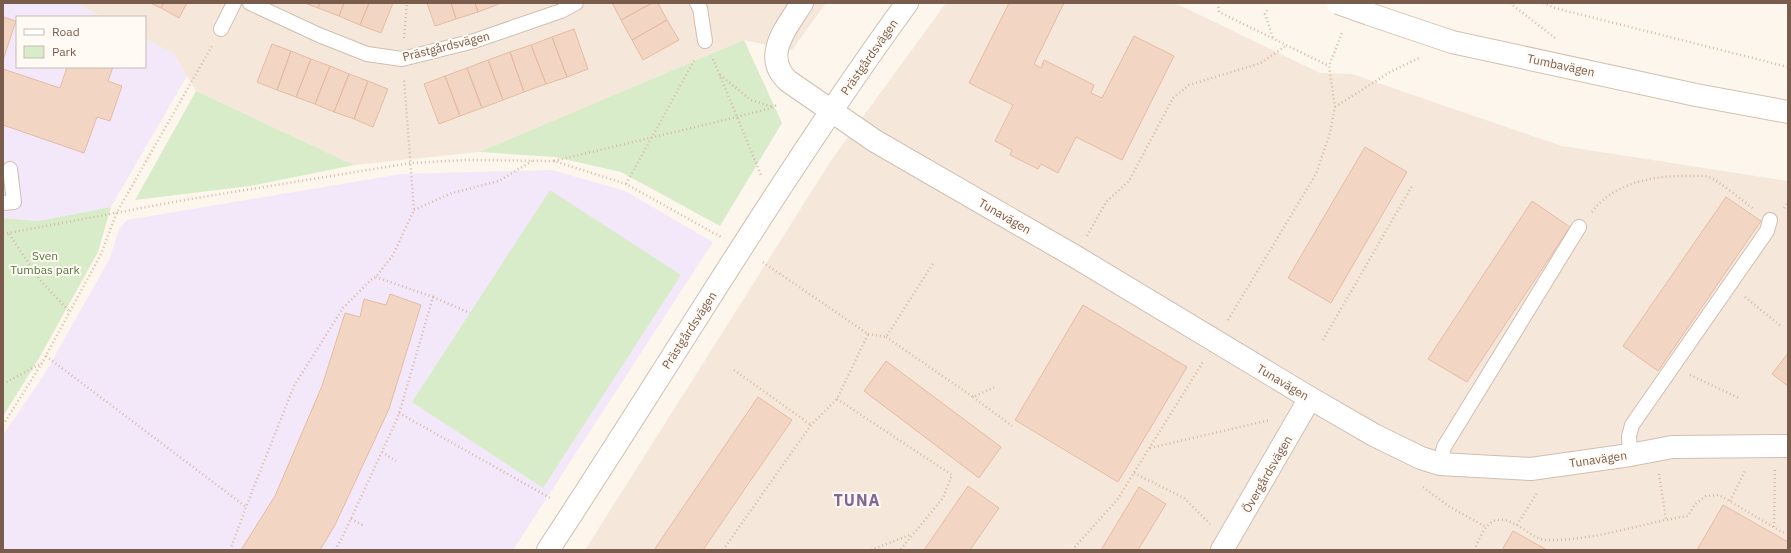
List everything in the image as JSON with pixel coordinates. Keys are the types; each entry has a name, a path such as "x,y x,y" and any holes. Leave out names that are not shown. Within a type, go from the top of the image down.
{"street":[{"path":"802,3 780,38 777,50 777,64 780,74 801,91 831,110"},
{"name":"Prästgårdsvägen","path":"548,550 785,178 907,3"},
{"name":"Tumbavägen","path":"1338,3 1452,42 1696,95 1788,112"},
{"name":"Tunavägen","path":"831,110 875,140 1076,257 1215,342 1306,405 1374,435 1421,458 1440,464 1531,469 1630,455 1672,447 1788,446"},
{"name":"Övergårdsvägen","path":"1225,546 1306,405"}],"lane":[{"path":"221,29 234,3"},
{"name":"Prästgårdsvägen","path":"250,3 319,35 367,54 402,59 474,41 561,11 576,3"},
{"path":"697,3 700,8 705,41"},
{"path":"3,203 14,202 10,169"},
{"path":"1630,455 1629,436 1632,425 1767,231 1770,220"},
{"path":"1440,464 1444,447 1579,227"}],"path":[{"path":"230,550 294,386 343,308 373,278 376,277 393,255 414,210 402,59 407,3"},
{"path":"1218,3 1219,12 1329,66"},
{"path":"1510,3 1555,38"},
{"path":"1543,3 1555,8 1788,67"},
{"path":"1267,10 1265,14 1273,39"},
{"path":"3,425 46,356 101,254 117,212 221,29"},
{"path":"1072,550 1117,500 1215,342 1316,174 1330,133 1335,107 1329,66 1342,33"},
{"path":"705,41 763,179"},
{"path":"626,184 705,41"},
{"path":"1335,107 1390,72 1452,42"},
{"path":"1076,257 1106,202 1129,181 1173,98 1189,85 1261,63 1287,45"},
{"path":"719,75 751,100 773,107"},
{"path":"3,234 117,212 411,163 465,160 554,161 773,107 801,91"},
{"path":"414,210 452,192 499,181 533,161"},
{"path":"554,161 626,184 741,248 868,334 886,337 974,397 1012,426"},
{"path":"1579,227 1600,200 1622,187 1673,175 1709,177 1770,220 1774,219 1788,204"},
{"path":"1323,340 1412,186"},
{"path":"9,234 40,280 70,311"},
{"path":"886,337 934,262"},
{"path":"376,277 433,297 470,313"},
{"path":"1730,284 1782,327"},
{"path":"335,550 399,413 433,297"},
{"path":"723,550 811,425 837,399 868,334"},
{"path":"46,356 246,507"},
{"path":"3,384 42,363"},
{"path":"1673,366 1739,398"},
{"path":"734,370 811,425"},
{"path":"974,397 997,386"},
{"path":"837,399 952,475 942,498 900,550"},
{"path":"1149,448 1306,405"},
{"path":"399,413 556,501"},
{"path":"1656,450 1666,519"},
{"path":"382,452 396,461"},
{"path":"1730,501 1748,466"},
{"path":"1774,528 1775,466"},
{"path":"1134,473 1184,498 1225,546"},
{"path":"1423,487 1450,507 1486,527"},
{"path":"1474,550 1486,527 1497,520 1509,521 1545,540 1574,540 1666,519 1688,516 1695,504 1706,496 1719,495 1774,528 1788,533"},
{"path":"351,518 364,526"},
{"path":"871,550 912,534"}],"shaded area":[{"path":"3,3 75,3 100,16 16,16 16,68 146,68 146,40 174,54 187,76 111,207 38,221 3,218"},
{"path":"75,3 826,3 792,50 744,40 479,152 354,165 196,91 174,54 146,40 146,16 100,16"},
{"path":"946,3 1175,3 1320,73 1352,74 1562,146 1788,181 1788,550 585,550 832,159"},
{"path":"552,170 625,191 713,242 513,550 3,550 3,435 44,375 110,258 119,229 127,220 401,174"}],"green space":[{"path":"744,40 782,123 720,226 621,172 555,157 479,152"},
{"path":"196,91 354,165 250,186 135,200"},
{"path":"550,190 681,275 543,488 412,402"},
{"name":"Sven Tumbas park","path":"111,207 98,252 38,360 3,416 3,218 38,221"}],"building":[{"path":"150,3 164,3 161,8"},
{"path":"164,3 187,3 179,18 161,8"},
{"path":"305,3 320,3 318,8"},
{"path":"320,3 344,3 339,16 318,8"},
{"path":"344,3 369,3 360,25 339,16"},
{"path":"369,3 393,3 381,33 360,25"},
{"path":"427,3 451,3 456,19 435,26"},
{"path":"451,3 475,3 478,12 456,19"},
{"path":"475,3 499,3 499,4 478,12"},
{"path":"612,3 652,3 621,20"},
{"path":"652,3 658,3 667,20 632,40 621,20"},
{"path":"1009,3 1064,3 1034,64 1041,68 1044,60 1094,85 1091,93 1102,98 1134,36 1174,56 1122,160 1076,137 1058,173 1041,164 1038,169 1010,155 1012,150 995,141 1013,105 969,83"},
{"path":"3,17 16,21 3,60"},
{"path":"667,20 679,40 643,60 632,40"},
{"path":"574,29 588,69 567,77 552,37"},
{"path":"552,37 567,77 546,84 531,45"},
{"path":"272,44 291,51 277,90 257,82"},
{"path":"531,45 546,84 524,92 510,52"},
{"path":"291,51 311,59 296,97 277,90"},
{"path":"510,52 524,92 503,100 488,60"},
{"path":"311,59 330,66 315,104 296,97"},
{"path":"488,60 503,100 482,108 467,68"},
{"path":"330,66 349,74 334,112 315,104"},
{"path":"67,68 113,68 108,81 122,86 110,121 97,117 84,153 3,125 3,69 60,88"},
{"path":"467,68 482,108 460,116 445,76"},
{"path":"349,74 368,81 354,119 334,112"},
{"path":"445,76 460,116 439,124 424,84"},
{"path":"368,81 388,89 373,127 354,119"},
{"path":"1365,147 1407,172 1331,303 1288,278"},
{"path":"1726,197 1761,221 1658,371 1623,346"},
{"path":"1532,201 1570,227 1467,382 1428,359"},
{"path":"390,294 421,305 389,409 335,525 320,550 241,550 275,496 322,386 345,313 360,317 364,299 386,305"},
{"path":"1083,305 1187,367 1118,482 1015,420"},
{"path":"1788,353 1788,386 1772,374"},
{"path":"886,361 1001,447 979,478 864,391"},
{"path":"758,397 792,420 703,550 654,550"},
{"path":"968,486 999,508 970,550 924,550"},
{"path":"1139,487 1166,504 1138,550 1101,550"},
{"path":"1723,505 1788,542 1788,550 1697,550"},
{"path":"1513,531 1547,550 1502,550"}],"district":[{"name":"TUNA","path":"857,500"}]}
